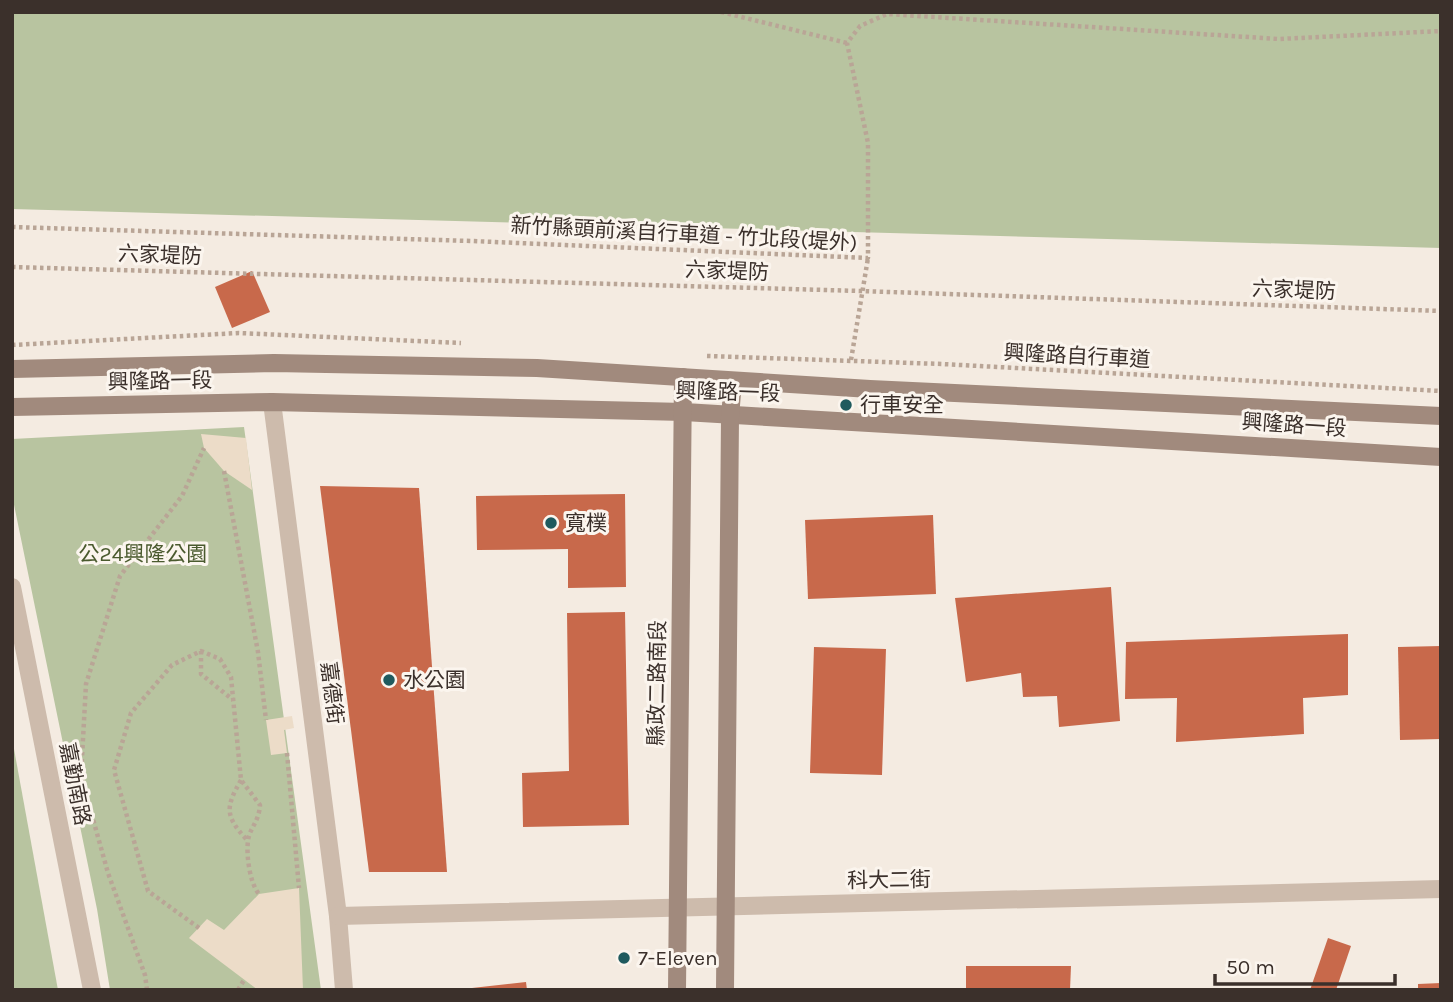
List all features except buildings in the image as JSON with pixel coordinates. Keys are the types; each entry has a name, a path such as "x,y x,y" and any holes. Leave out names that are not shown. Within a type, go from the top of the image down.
{"street":[{"name":"興隆路一段","path":"12,369 274,363 537,368 733,381 1441,415"},
{"name":"縣政二路南段","path":"677,990 683,377"},
{"path":"725,990 730,417 733,381"},
{"name":"興隆路一段","path":"12,407 272,402 684,412 730,417 776,416 1441,457"},
{"name":"嘉德街","path":"272,402 338,916 344,990"},
{"name":"嘉勤南路","path":"12,587 92,990"},
{"name":"科大二街","path":"338,916 1441,889"}],"path":[{"path":"721,12 848,43 860,26 887,14 1279,39 1441,31"},
{"name":"新竹縣頭前溪自行車道 - 竹北段(堤外)","path":"12,227 472,241 868,258 868,143 848,43"},
{"path":"851,360 868,258"},
{"name":"六家堤防","path":"12,267 861,291 1441,311"},
{"name":"興隆路自行車道","path":"711,356 851,360 1441,391"},
{"path":"147,990 145,975 108,873 82,776 86,684 120,576 182,496 204,448"},
{"path":"224,471 258,652 266,720"},
{"path":"201,651 201,674 233,700"},
{"path":"199,929 148,891 114,771 131,713 172,665 201,651 220,659 231,677 241,780 260,805 259,820 247,840"},
{"path":"287,753 299,888"},
{"path":"241,780 230,800 229,812 234,825 247,840 253,888 259,894"},
{"path":"238,990 244,980"}],"green space":[{"path":"12,12 1441,12 1441,248 12,209"},
{"name":"公24興隆公園","path":"244,427 321,990 110,990 97,909 12,495 12,439"},
{"path":"12,738 58,990 12,990"}],"shaded area":[{"path":"201,434 246,438 252,490 224,471 204,448"},
{"path":"292,716 294,728 284,730 287,753 271,755 266,720"},
{"path":"299,888 303,990 258,990 189,938 207,919 224,930 259,894"}],"place":[{"name":"行車安全","path":"846,405"},
{"name":"寬樸","path":"551,523"},
{"name":"水公園","path":"389,680"},
{"name":"7-Eleven","path":"624,958"}]}
